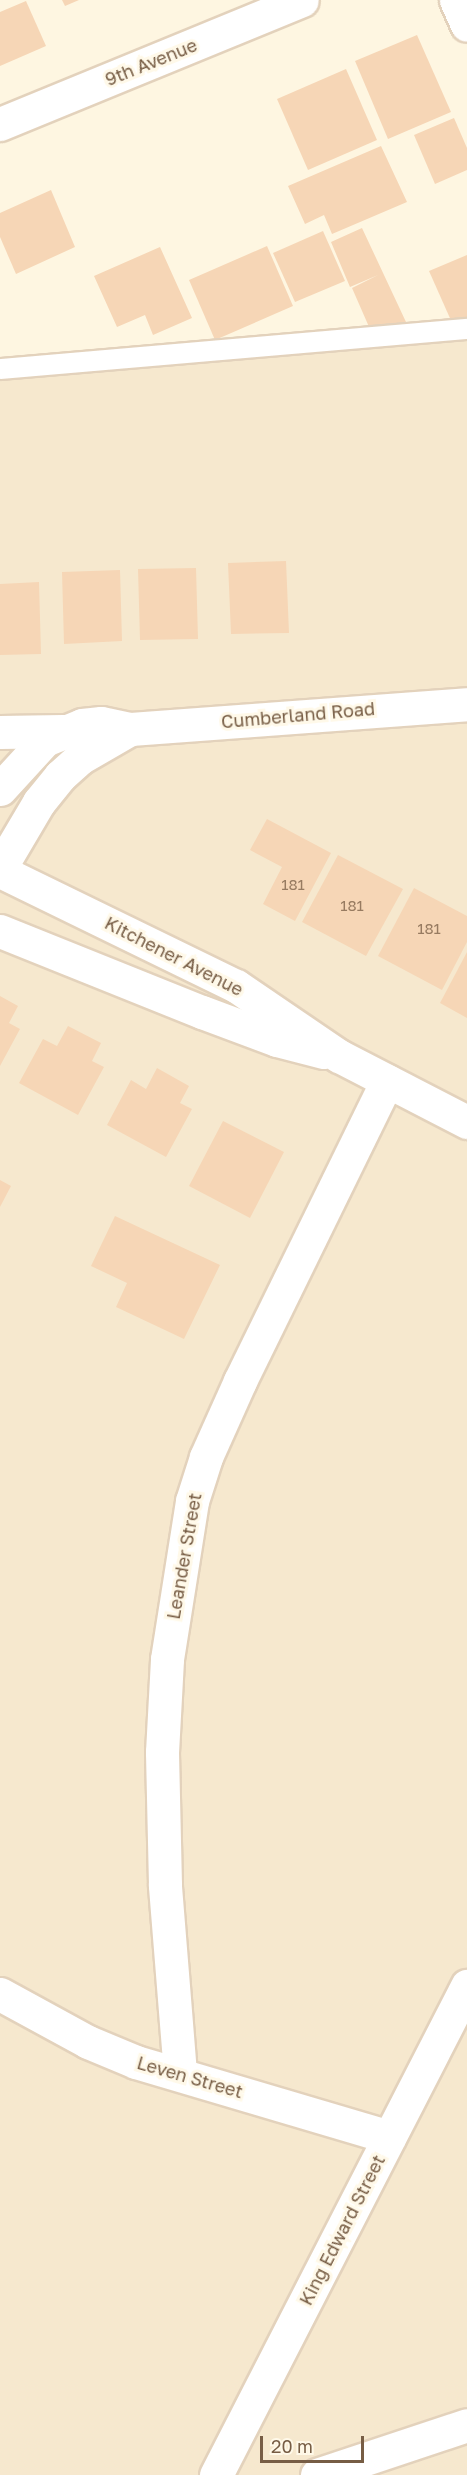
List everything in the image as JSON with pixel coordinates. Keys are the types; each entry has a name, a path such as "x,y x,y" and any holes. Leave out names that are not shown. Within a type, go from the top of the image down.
{"street":[{"name":"9th Avenue","path":"0,124 302,0"},
{"path":"456,0 467,25"},
{"name":"Cumberland Road","path":"0,789 27,756 63,731 101,723 129,729 467,704"},
{"name":"Cumberland Road","path":"0,869 39,802 60,776 90,752 129,729"},
{"path":"0,732 63,731"},
{"name":"Kitchener Avenue","path":"0,869 236,986 339,1056 467,1122"},
{"name":"Kitchener Avenue","path":"0,931 277,1040 339,1056"},
{"name":"Leander Street","path":"180,2073 165,1885 162,1752 167,1659 192,1501 206,1457 240,1382 387,1081"},
{"name":"Leven Street","path":"0,1994 88,2042 136,2062 180,2073 389,2137"},
{"name":"King Edward Street","path":"216,2475 389,2137 462,2005"},
{"path":"317,2475 467,2425"}],"lane":[{"path":"0,369 467,329"}],"shaded area":[{"path":"467,331 467,2475 0,2475 0,376"}],"building":[{"path":"62,0 79,0 65,6"},
{"path":"26,1 46,46 0,66 0,12"},
{"path":"417,35 451,112 388,139 355,61"},
{"path":"346,69 377,140 308,170 277,99"},
{"path":"454,118 467,148 467,170 435,184 414,135"},
{"path":"381,146 407,202 332,234 324,215 305,224 288,186"},
{"path":"51,190 75,247 16,274 0,237 0,213"},
{"path":"362,228 406,322 373,336 352,288 378,275 350,287 331,242"},
{"path":"323,231 345,281 295,302 273,253"},
{"path":"267,246 293,306 215,340 189,280"},
{"path":"160,247 192,318 153,335 145,315 117,327 94,276"},
{"path":"467,255 467,318 453,325 429,271"},
{"path":"286,561 289,633 231,634 228,563"},
{"path":"196,568 198,639 140,640 138,569"},
{"path":"120,570 122,641 64,644 62,572"},
{"path":"39,582 41,654 0,655 0,584"},
{"path":"267,819 331,853 295,921 263,904 282,867 250,850"},
{"path":"338,855 403,889 366,956 302,922"},
{"path":"414,888 467,916 467,942 442,990 378,956"},
{"path":"467,952 467,1018 440,1003"},
{"path":"0,996 18,1006 9,1023 20,1029 0,1066"},
{"path":"68,1026 101,1043 92,1061 104,1067 78,1115 19,1083 43,1039 57,1046"},
{"path":"157,1068 189,1086 180,1103 192,1109 166,1157 107,1125 131,1080 146,1089"},
{"path":"223,1121 284,1152 250,1218 189,1186"},
{"path":"0,1180 11,1186 0,1207"},
{"path":"115,1216 220,1265 184,1339 116,1307 127,1283 91,1266"}]}
